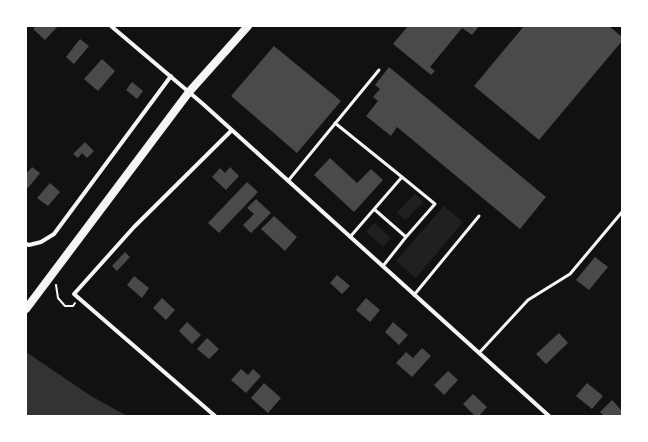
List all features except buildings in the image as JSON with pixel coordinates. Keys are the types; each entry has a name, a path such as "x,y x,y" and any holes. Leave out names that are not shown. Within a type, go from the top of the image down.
{"main road":[{"path":"26,309 189,92 248,26"}],"street":[{"path":"111,26 172,76 549,416"},
{"path":"26,244 29,245 41,242 54,234 172,76"},
{"path":"215,416 74,294 134,227 232,130"}],"lane":[{"path":"288,181 378,70"},
{"path":"335,123 435,204 383,266"},
{"path":"350,237 402,177"},
{"path":"374,209 406,238"},
{"path":"479,353 528,300 570,274 622,212"},
{"path":"414,295 479,216"}],"path":[{"path":"56,286 58,298 65,306 72,306 80,298"}],"shaded area":[{"path":"415,194 423,202 406,220 397,213"},
{"path":"444,206 463,222 416,278 396,261"},
{"path":"374,223 391,238 383,247 366,232"},
{"path":"26,352 91,396 127,416 26,416"}]}
